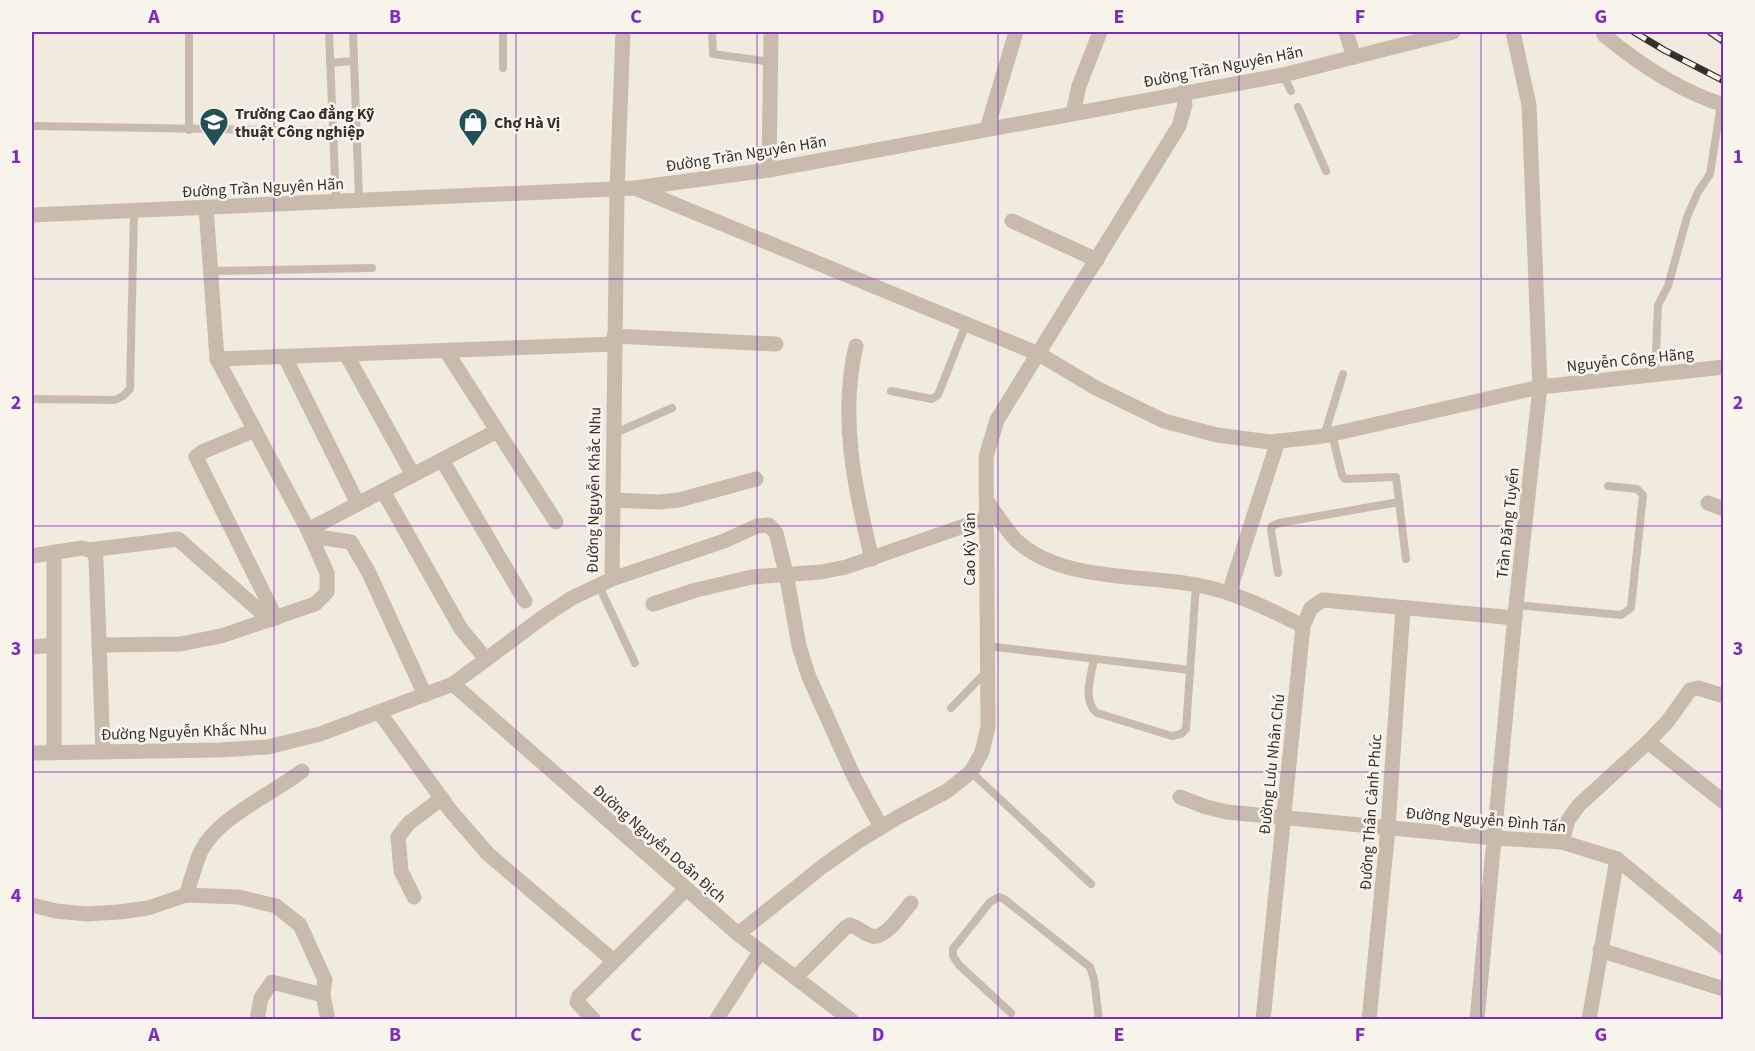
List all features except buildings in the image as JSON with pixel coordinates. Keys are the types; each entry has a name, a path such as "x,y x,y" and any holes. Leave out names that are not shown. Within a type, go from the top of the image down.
{"street":[{"name":"Đường Nguyễn Khắc Nhu","path":"32,753 267,747 320,734 453,684 543,616 572,598 605,582 613,501 617,190 623,32"},
{"path":"769,170 771,32"},
{"path":"987,129 1016,32"},
{"path":"1073,113 1079,86 1100,32"},
{"path":"1346,32 1354,57"},
{"name":"Đường Trần Nguyên Hãn","path":"32,215 635,188 769,170 1283,75 1444,32"},
{"name":"Trần Đăng Tuyển","path":"1477,1020 1540,387 1529,105 1513,32"},
{"path":"1603,32 1632,57 1668,80 1722,104"},
{"name":"Cao Kỳ Vân","path":"738,934 823,866 881,827 947,790 971,772 982,752 988,727 986,457 997,420 1179,126 1185,105 1183,92"},
{"name":"Nguyễn Công Hãng","path":"635,188 1039,354 1095,388 1164,421 1217,435 1278,441 1328,435 1540,387 1724,367"},
{"path":"99,645 180,644 221,636 315,604 327,592 327,573 310,533 217,359 206,208"},
{"path":"1012,221 1097,260"},
{"path":"217,359 446,351 614,340 776,344"},
{"path":"856,346 849,373 848,408 853,473 872,559"},
{"path":"446,351 556,522"},
{"path":"346,354 413,475"},
{"path":"285,357 358,504"},
{"path":"255,430 202,452 196,458 273,619"},
{"path":"310,533 358,504 497,431"},
{"path":"1229,593 1278,441"},
{"path":"442,460 525,601"},
{"path":"613,501 679,500 756,479"},
{"path":"383,491 462,629 486,659"},
{"path":"987,501 1016,540 1035,555 1063,566 1089,572 1196,585 1229,593 1303,626"},
{"path":"1708,503 1724,509"},
{"path":"653,603 752,577 821,572 846,567 987,518"},
{"path":"605,582 724,541 757,526 769,525 776,533 786,573 799,646 809,677 854,777 881,827"},
{"path":"310,533 351,542 369,573 425,695"},
{"path":"89,550 178,538 273,619"},
{"path":"32,555 82,548 93,551 96,559 103,752"},
{"path":"54,552 54,753"},
{"name":"Đường Lưu Nhân Chú","path":"1263,1020 1303,626 1311,608 1323,600 1403,608 1516,612"},
{"name":"Đường Thân Cảnh Phúc","path":"1369,1020 1388,828 1403,608"},
{"path":"32,647 54,645"},
{"name":"Đường Nguyễn Doãn Địch","path":"453,684 738,934 851,1020"},
{"path":"1562,842 1568,820 1579,805 1648,742 1668,721 1690,690 1698,688 1724,696"},
{"path":"379,712 442,798 488,854 614,961"},
{"path":"1648,742 1724,802"},
{"path":"186,895 201,852 219,826 302,771"},
{"name":"Đường Nguyễn Đình Tấn","path":"1180,796 1206,807 1227,812 1495,838 1562,842 1617,859 1724,946"},
{"path":"414,897 401,871 398,837 409,823 442,798"},
{"path":"1589,1020 1617,859"},
{"path":"594,1020 580,1008 577,1002 579,996 686,889"},
{"path":"32,905 56,911 86,914 119,912 148,908 186,895 239,897 276,906 300,925 325,980 323,995 328,1020"},
{"path":"795,978 845,928 850,925 870,936 879,937 911,903"},
{"path":"1600,950 1724,989"},
{"path":"716,1020 760,952"},
{"path":"257,1020 261,998 272,982 323,995"}],"lane":[{"path":"189,32 189,130"},
{"path":"329,32 336,202"},
{"path":"353,32 359,200"},
{"path":"503,32 503,68"},
{"path":"712,32 713,54 771,62"},
{"path":"330,63 354,61"},
{"path":"1283,75 1291,91"},
{"path":"1655,375 1658,306 1671,275 1687,218 1698,192 1710,174 1722,104"},
{"path":"1298,107 1326,171"},
{"path":"32,126 333,131"},
{"path":"32,399 115,400 130,389 134,211"},
{"path":"211,271 372,267"},
{"path":"891,391 932,399 938,395 966,324"},
{"path":"1343,374 1328,435 1345,479 1396,477 1406,559"},
{"path":"613,434 672,408"},
{"path":"1516,612 1621,615 1631,608 1643,495 1637,489 1608,486"},
{"path":"1278,573 1272,526 1399,502"},
{"path":"605,582 635,663"},
{"path":"1094,659 1088,700 1091,708 1097,713 1172,736 1180,734 1186,729 1196,585"},
{"path":"987,646 1190,670"},
{"path":"951,708 988,671"},
{"path":"971,772 1091,884"},
{"path":"1011,1013 959,965 953,956 953,949 990,902 999,897 1089,967 1094,979 1099,1020"}],"railway":[{"path":"1634,32 1724,81"},
{"path":"1710,32 1724,42"}],"place":[{"name":"Trường Cao đẳng Kỹ thuật Công nghiệp","path":"214,148"},
{"name":"Chợ Hà Vị","path":"473,148"}]}
